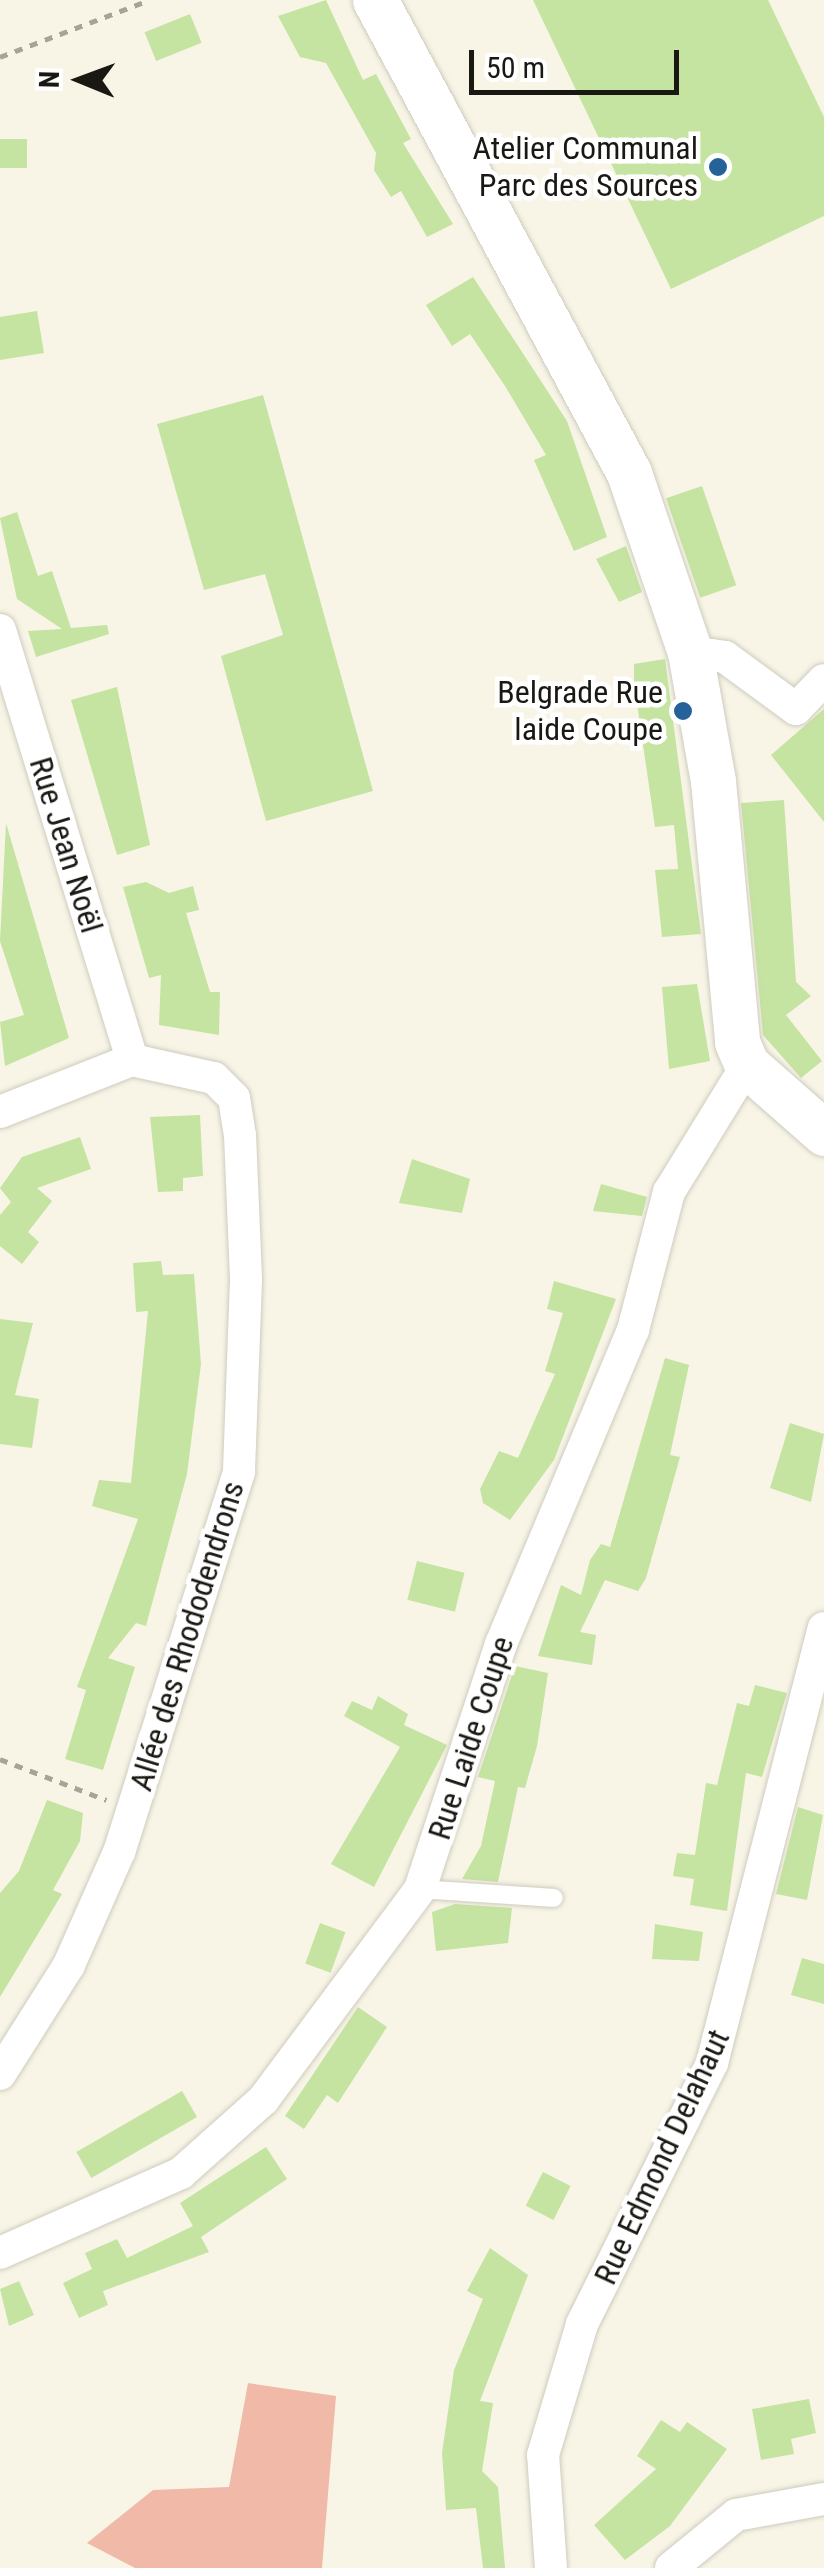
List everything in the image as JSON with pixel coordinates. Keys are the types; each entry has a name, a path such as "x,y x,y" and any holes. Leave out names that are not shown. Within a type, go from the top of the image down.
{"street":[{"path":"376,0 404,69 583,375 629,473 690,652 713,781 733,1017 747,1065 819,1119"},
{"name":"Rue Jean Noël","path":"0,630 132,1060"},
{"path":"690,652 725,657 796,709 824,680"},
{"path":"0,1112 132,1060"},
{"name":"Allée des Rhododendrons","path":"0,2074 69,1965 132,1810 239,1472 246,1280 234,1098 189,1067 132,1060"},
{"name":"Rue Laide Coupe","path":"0,2253 194,2161 264,2100 420,1889 500,1644 633,1330 669,1192 747,1065"},
{"name":"Rue Edmond Delahaut","path":"550,2568 543,2455 582,2324 712,2063 824,1628"},
{"path":"671,2568 736,2515 824,2499"}],"lane":[{"path":"420,1889 554,1898"}],"path":[{"path":"0,57 149,0"},
{"path":"0,1759 132,1810"}],"shaded area":[{"path":"248,2383 336,2396 322,2568 135,2568 87,2543 153,2490 229,2487"}],"building":[{"path":"326,0 363,80 376,74 411,139 403,143 453,224 427,237 401,191 391,197 374,170 376,153 326,63 300,57 278,16"},
{"name":"Atelier Communal Parc des Sources","path":"533,0 768,0 824,117 824,216 671,289"},
{"path":"190,14 202,43 156,61 145,32"},
{"path":"0,139 27,139 27,168 0,168"},
{"path":"473,277 567,421 607,537 574,551 534,460 546,455 505,386 470,334 452,346 426,305"},
{"path":"37,311 44,353 0,360 0,317"},
{"path":"263,395 373,791 266,821 221,656 283,635 265,574 204,590 157,424"},
{"path":"702,486 736,585 700,598 666,498"},
{"path":"17,512 38,576 52,571 71,628 107,625 109,634 36,657 28,631 62,629 17,599 0,518"},
{"path":"626,546 642,592 619,602 596,559"},
{"path":"665,659 701,934 662,937 655,870 678,869 674,825 655,827 634,664"},
{"path":"117,687 150,845 117,855 71,700"},
{"path":"824,709 824,822 771,755"},
{"path":"784,800 796,982 811,996 786,1015 822,1061 801,1078 763,1035 741,803"},
{"path":"6,823 69,1038 5,1066 0,1022 24,1015 0,941"},
{"path":"146,882 169,893 193,886 199,910 186,913 210,992 220,992 219,1035 159,1025 161,975 149,978 123,887"},
{"path":"697,984 710,1061 669,1069 662,987"},
{"path":"200,1115 203,1176 183,1178 183,1191 158,1192 150,1117"},
{"path":"80,1137 91,1169 37,1188 52,1201 28,1232 39,1242 22,1264 0,1246 0,1215 11,1202 0,1188 22,1157"},
{"path":"412,1159 470,1179 462,1213 399,1203"},
{"path":"601,1184 647,1197 642,1216 593,1211"},
{"path":"161,1261 163,1275 194,1274 201,1364 187,1474 146,1626 136,1623 108,1658 135,1667 103,1770 65,1759 86,1690 77,1687 138,1519 92,1506 99,1480 131,1483 148,1311 136,1312 133,1263"},
{"path":"554,1281 616,1299 554,1460 510,1520 483,1503 480,1489 499,1451 518,1458 555,1374 545,1371 563,1313 547,1309"},
{"path":"0,1319 33,1323 15,1395 39,1399 32,1448 0,1444"},
{"path":"665,1358 689,1365 670,1455 680,1457 646,1578 638,1591 605,1580 580,1632 596,1635 592,1665 538,1656 561,1585 581,1595 590,1560 601,1544 610,1547"},
{"path":"790,1423 824,1434 811,1502 770,1488"},
{"path":"417,1561 465,1573 455,1612 407,1600"},
{"path":"515,1666 548,1673 537,1746 525,1788 518,1787 498,1882 462,1879 481,1846 495,1781 478,1777"},
{"path":"755,1685 787,1693 762,1777 746,1773 727,1911 690,1905 694,1879 673,1876 677,1853 695,1855 706,1783 717,1785 737,1703 749,1706"},
{"path":"378,1696 408,1714 404,1725 447,1745 374,1887 331,1864 400,1747 344,1716 352,1701 372,1710"},
{"path":"47,1800 83,1813 80,1841 53,1890 62,1894 0,1997 0,1893 19,1871"},
{"path":"798,1807 823,1815 807,1900 776,1894"},
{"path":"455,1904 512,1908 508,1943 436,1951 432,1912"},
{"path":"320,1923 345,1932 331,1973 305,1963"},
{"path":"655,1924 703,1932 699,1961 652,1959"},
{"path":"802,1958 824,1964 824,2004 791,1995"},
{"path":"358,2007 387,2027 338,2103 327,2095 304,2129 285,2116"},
{"path":"182,2091 197,2117 91,2178 76,2152"},
{"path":"266,2147 287,2179 201,2237 209,2252 103,2291 108,2305 79,2318 63,2283 92,2269 85,2253 117,2239 127,2258 193,2226 180,2203"},
{"path":"543,2172 571,2186 553,2220 526,2206"},
{"path":"490,2248 528,2275 480,2401 493,2403 482,2471 498,2487 505,2568 483,2568 476,2508 446,2510 442,2453 454,2370 483,2299 467,2291"},
{"path":"19,2281 34,2315 9,2326 0,2289"},
{"path":"809,2399 816,2433 791,2439 794,2454 761,2460 752,2409"},
{"path":"661,2420 680,2432 687,2422 727,2449 670,2526 625,2560 594,2525 656,2469 637,2456"}],"place":[{"name":"Atelier Communal Parc des Sources","path":"718,167"},
{"name":"Belgrade Rue laide Coupe","path":"683,711"}]}
